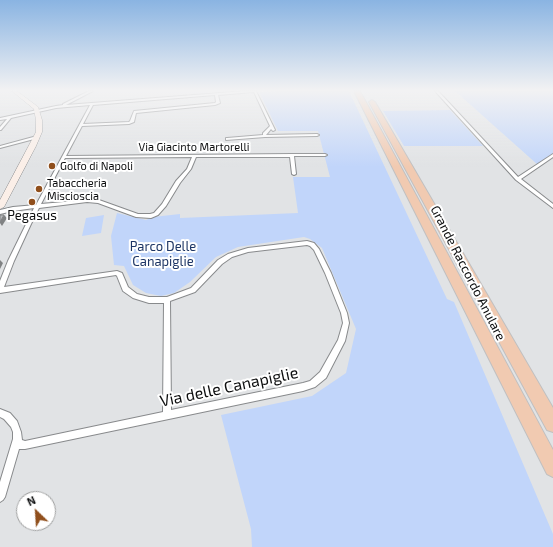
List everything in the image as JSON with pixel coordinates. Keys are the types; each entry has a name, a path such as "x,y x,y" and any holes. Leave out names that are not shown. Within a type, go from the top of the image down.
{"highway":[{"name":"Grande Raccordo Anulare","path":"370,117 553,468"},
{"name":"Grande Raccordo Anulare","path":"379,117 553,424"}],"street":[{"path":"0,119 10,117"},
{"path":"0,129 10,117"},
{"path":"0,207 37,138 38,117"},
{"path":"85,117 38,206 11,261 0,290 117,273 125,289 135,296 154,301 167,300 168,414"},
{"path":"81,125 130,123 133,121 134,117"},
{"path":"266,117 275,136"},
{"path":"460,117 518,179 553,206"},
{"path":"265,136 264,134 271,127"},
{"path":"227,139 265,136 317,135"},
{"path":"0,146 37,138"},
{"path":"292,155 294,174"},
{"name":"Via Giacinto Martorelli","path":"64,157 325,155"},
{"path":"518,179 553,155"},
{"path":"0,212 71,202 93,201 138,216 151,216 156,214 164,205 178,182 190,168 194,157"},
{"name":"Via delle Canapiglie","path":"17,441 19,445 26,445 312,384 322,375 331,362 341,341 346,322 344,313 328,273 316,249 309,243 291,244 234,254 220,262 193,290 167,300"},
{"path":"0,413 7,416 14,424 17,432 17,441 0,497"}],"green space":[{"name":"Parco Delle Canapiglie","path":"271,117 361,117 447,299 454,302 553,534 553,547 252,547 251,529 221,415 312,396 346,373 356,329 322,248 310,239 304,237 238,247 216,257 190,282 174,293 161,296 146,293 133,285 124,266 114,265 111,236 117,213 146,220 153,217 180,214 180,218 298,213 293,177 330,177 318,131 278,131"},
{"path":"386,117 456,117 483,146 404,146"},
{"path":"484,117 553,117 553,155 538,165"},
{"path":"104,215 101,233 82,236 86,218"}],"building":[{"path":"0,215 4,215 0,222"}],"place":[{"name":"Golfo di Napoli","path":"52,166"},
{"name":"Tabaccheria Miscioscia","path":"39,189"},
{"name":"Pegasus","path":"32,202"}]}
